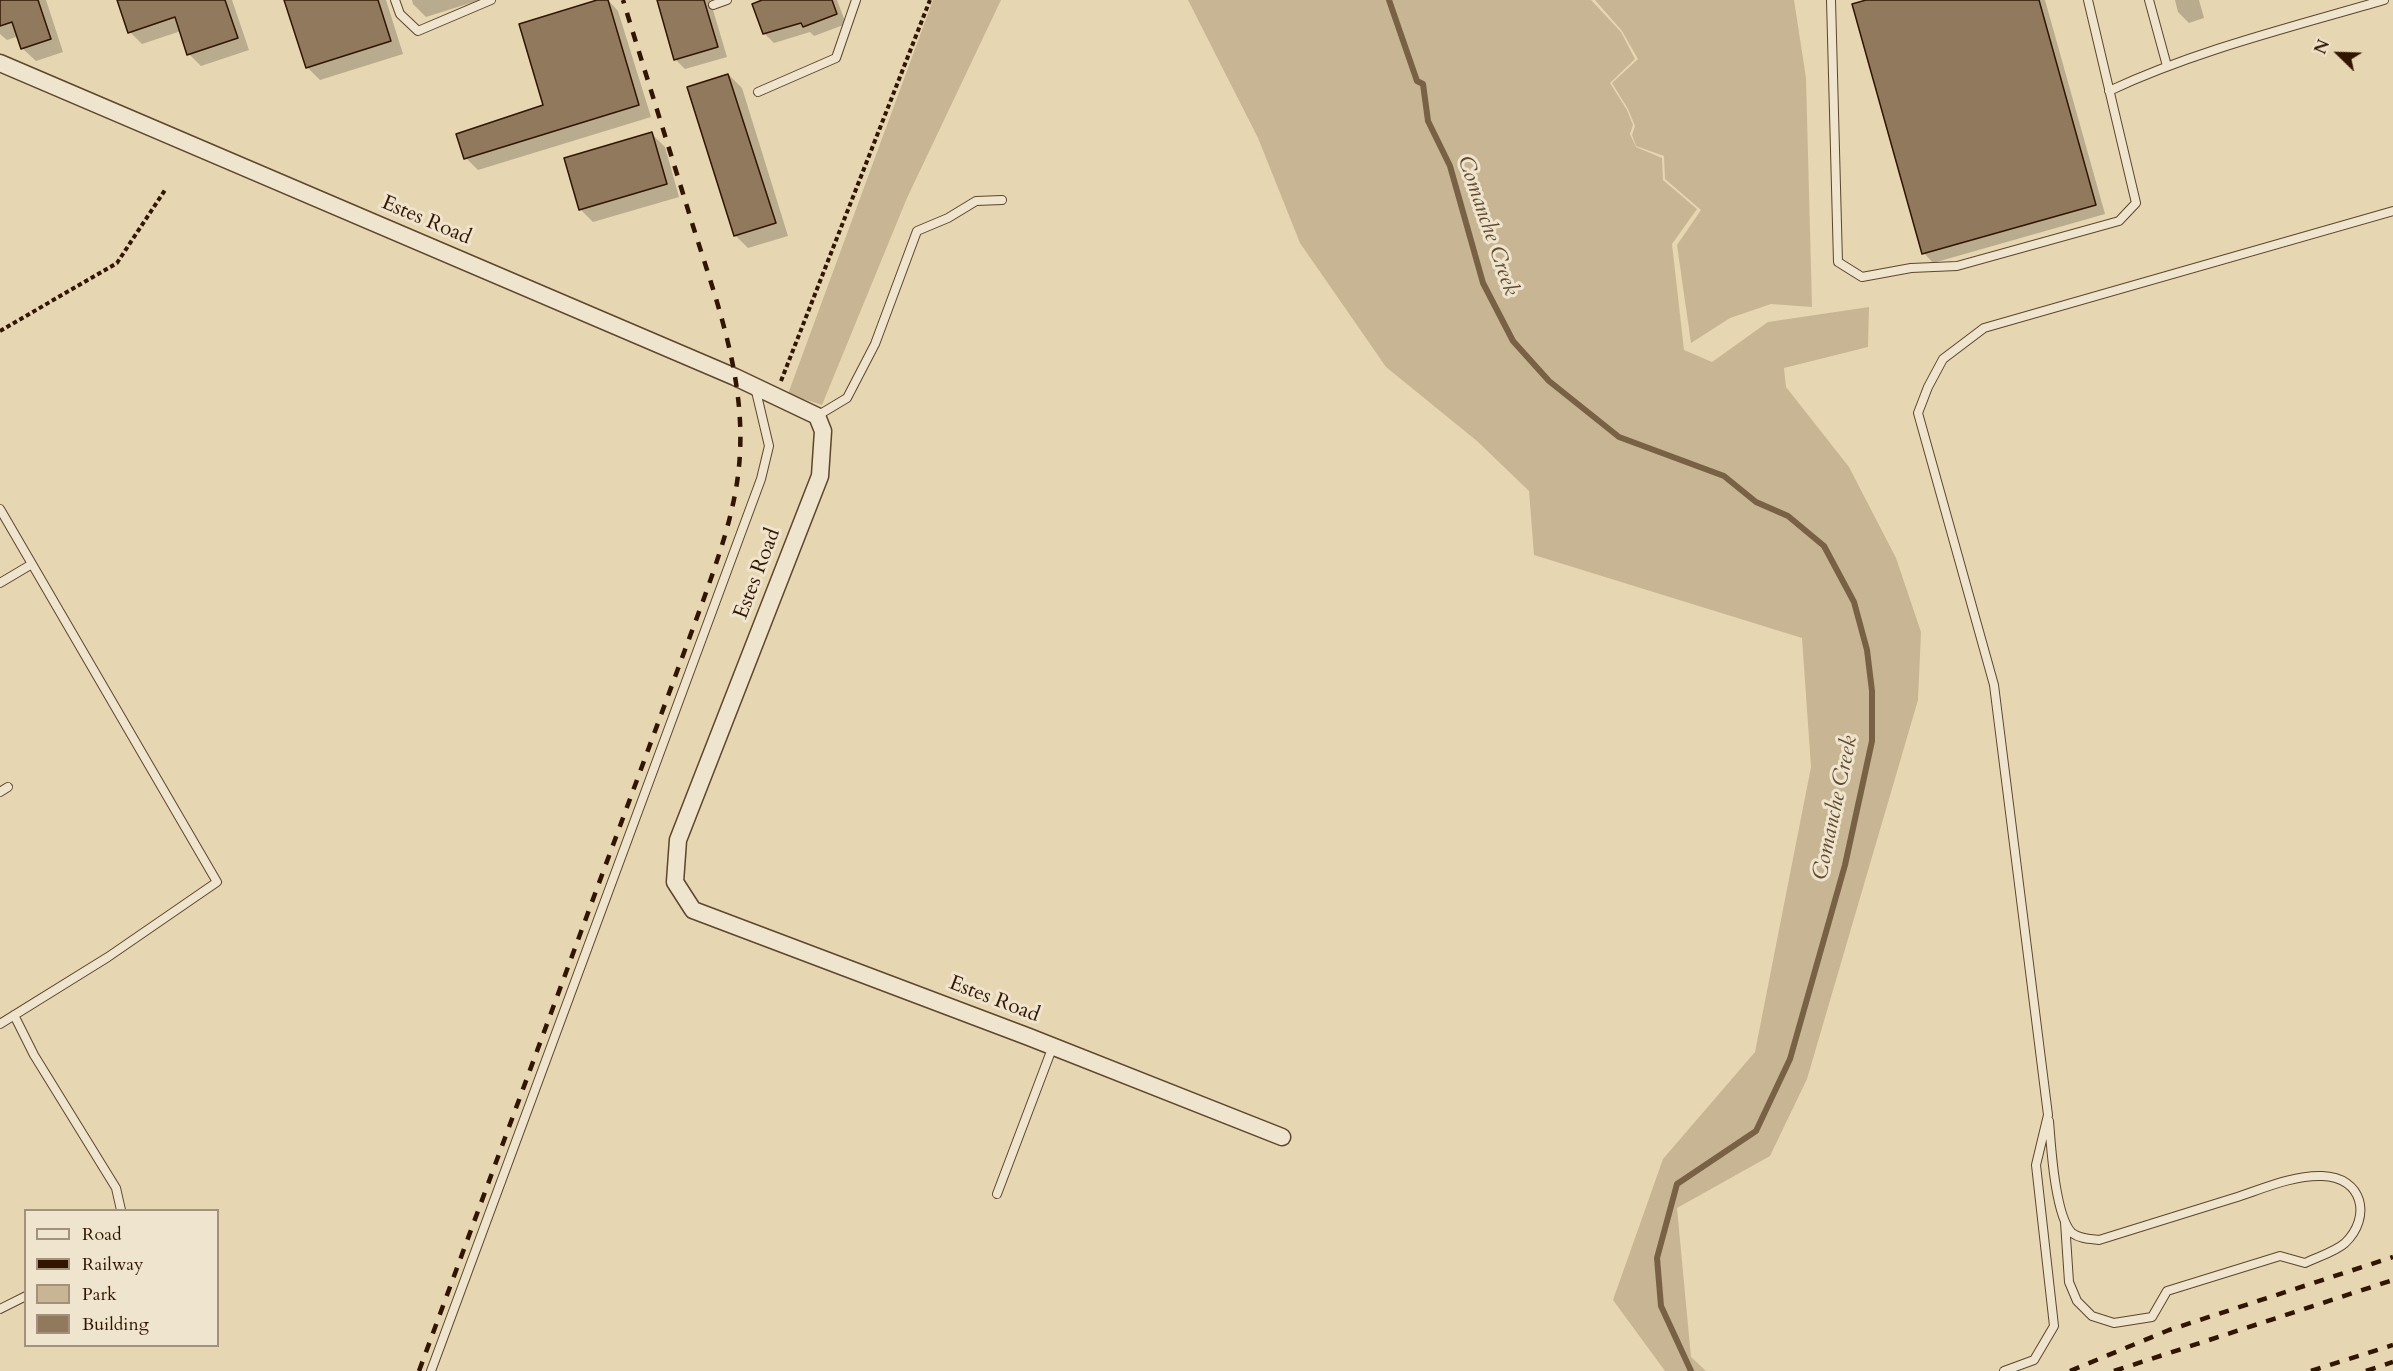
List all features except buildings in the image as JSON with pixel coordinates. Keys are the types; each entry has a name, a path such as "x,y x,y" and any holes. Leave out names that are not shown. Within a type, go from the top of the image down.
{"street":[{"name":"Estes Road","path":"0,63 755,387 817,416 824,431 820,476 678,840 675,882 693,910 1053,1046 1282,1137"}],"lane":[{"path":"395,0 400,14 418,31 491,0"},
{"path":"713,5 727,0"},
{"path":"758,92 836,58 856,0"},
{"path":"1831,0 1838,262 1862,277 1911,268 1957,266 2119,221 2136,203 2088,0"},
{"path":"2149,0 2167,66"},
{"path":"2109,91 2167,66 2384,0"},
{"path":"817,416 847,399 875,344 917,231 948,218 976,201 1002,200"},
{"path":"2065,1222 2072,1233 2085,1239 2099,1240 2286,1181 2322,1176 2341,1179 2355,1190 2362,1203 2354,1233 2343,1245 2305,1263 2280,1256 2168,1291 2152,1317 2114,1323 2092,1316 2077,1301 2069,1282 2065,1222 2054,1174 1994,684 1918,413 1928,387 1943,359 1984,328 2393,211"},
{"path":"431,1371 761,479 769,446 755,387"},
{"path":"0,509 217,882 108,957 0,1024"},
{"path":"0,583 32,564"},
{"path":"14,1015 34,1055 116,1188 121,1209"},
{"path":"997,1194 1053,1046"},
{"path":"2004,1371 2034,1360 2054,1326 2036,1165 2048,1115"},
{"path":"0,1309 24,1297"}],"path":[{"path":"775,396 930,0"},
{"path":"0,331 117,262 165,190"}],"green space":[{"path":"933,0 1001,0 907,198 822,405 788,394"},
{"path":"1188,0 1591,0 1621,32 1635,59 1610,83 1627,110 1633,125 1630,134 1636,147 1662,158 1663,180 1697,209 1672,244 1684,350 1712,362 1768,322 1869,307 1868,347 1784,368 1786,387 1849,467 1896,558 1921,632 1918,700 1807,1079 1770,1156 1677,1208 1691,1357 1706,1371 1665,1371 1613,1300 1663,1159 1755,1052 1811,767 1802,638 1534,555 1529,491 1477,441 1386,367 1300,243 1258,138"},
{"path":"1595,0 1794,0 1806,78 1812,307 1771,304 1730,318 1691,343 1677,245 1701,210 1665,179 1664,156 1636,146 1632,135 1635,126 1628,109 1612,83 1638,59 1622,31"}],"waterway":[{"name":"Comanche Creek","path":"1389,0 1417,81 1423,84 1428,121 1450,166 1483,283 1513,341 1549,381 1619,437 1724,476 1756,502 1788,516 1824,546 1854,602 1867,650 1872,691 1872,741 1845,865 1790,1059 1756,1131 1677,1184 1657,1258 1661,1306 1691,1371"}],"railway":[{"path":"419,1371 703,601 722,546 739,471 738,394 727,337 623,0"},
{"path":"2070,1371 2169,1330 2393,1257"},
{"path":"2114,1371 2393,1280"},
{"path":"2311,1371 2393,1345"},
{"path":"2366,1371 2393,1362"}]}
